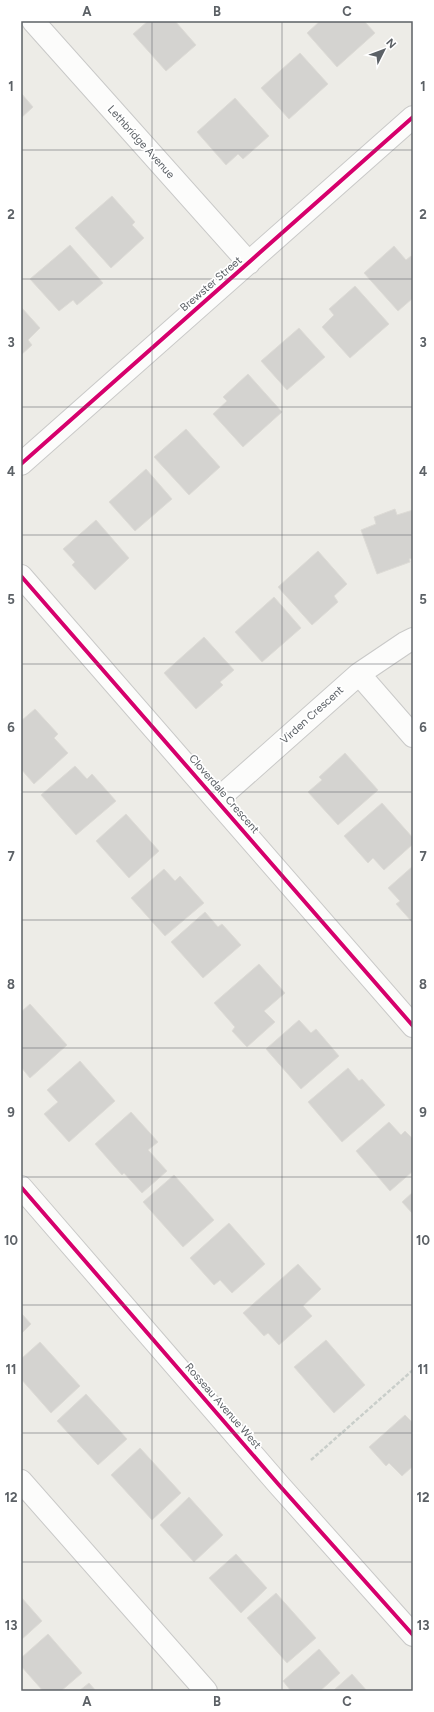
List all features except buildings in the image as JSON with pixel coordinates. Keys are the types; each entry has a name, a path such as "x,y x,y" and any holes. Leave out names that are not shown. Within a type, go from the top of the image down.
{"street":[{"name":"Lethbridge Avenue","path":"33,21 249,263"},
{"name":"Brewster Street","path":"21,464 413,117"},
{"name":"Cloverdale Crescent","path":"21,576 413,1026"},
{"name":"Virden Crescent","path":"217,800 359,674 413,639"},
{"path":"359,674 413,736"},
{"name":"Rosseau Avenue West","path":"21,1187 279,1485 413,1635"},
{"path":"21,1481 206,1691"}],"path":[{"path":"310,1460 413,1370"}],"cycle path":[{"path":"21,464 413,117"},
{"path":"21,576 413,1026"},
{"path":"21,1187 279,1485 413,1635"}]}
